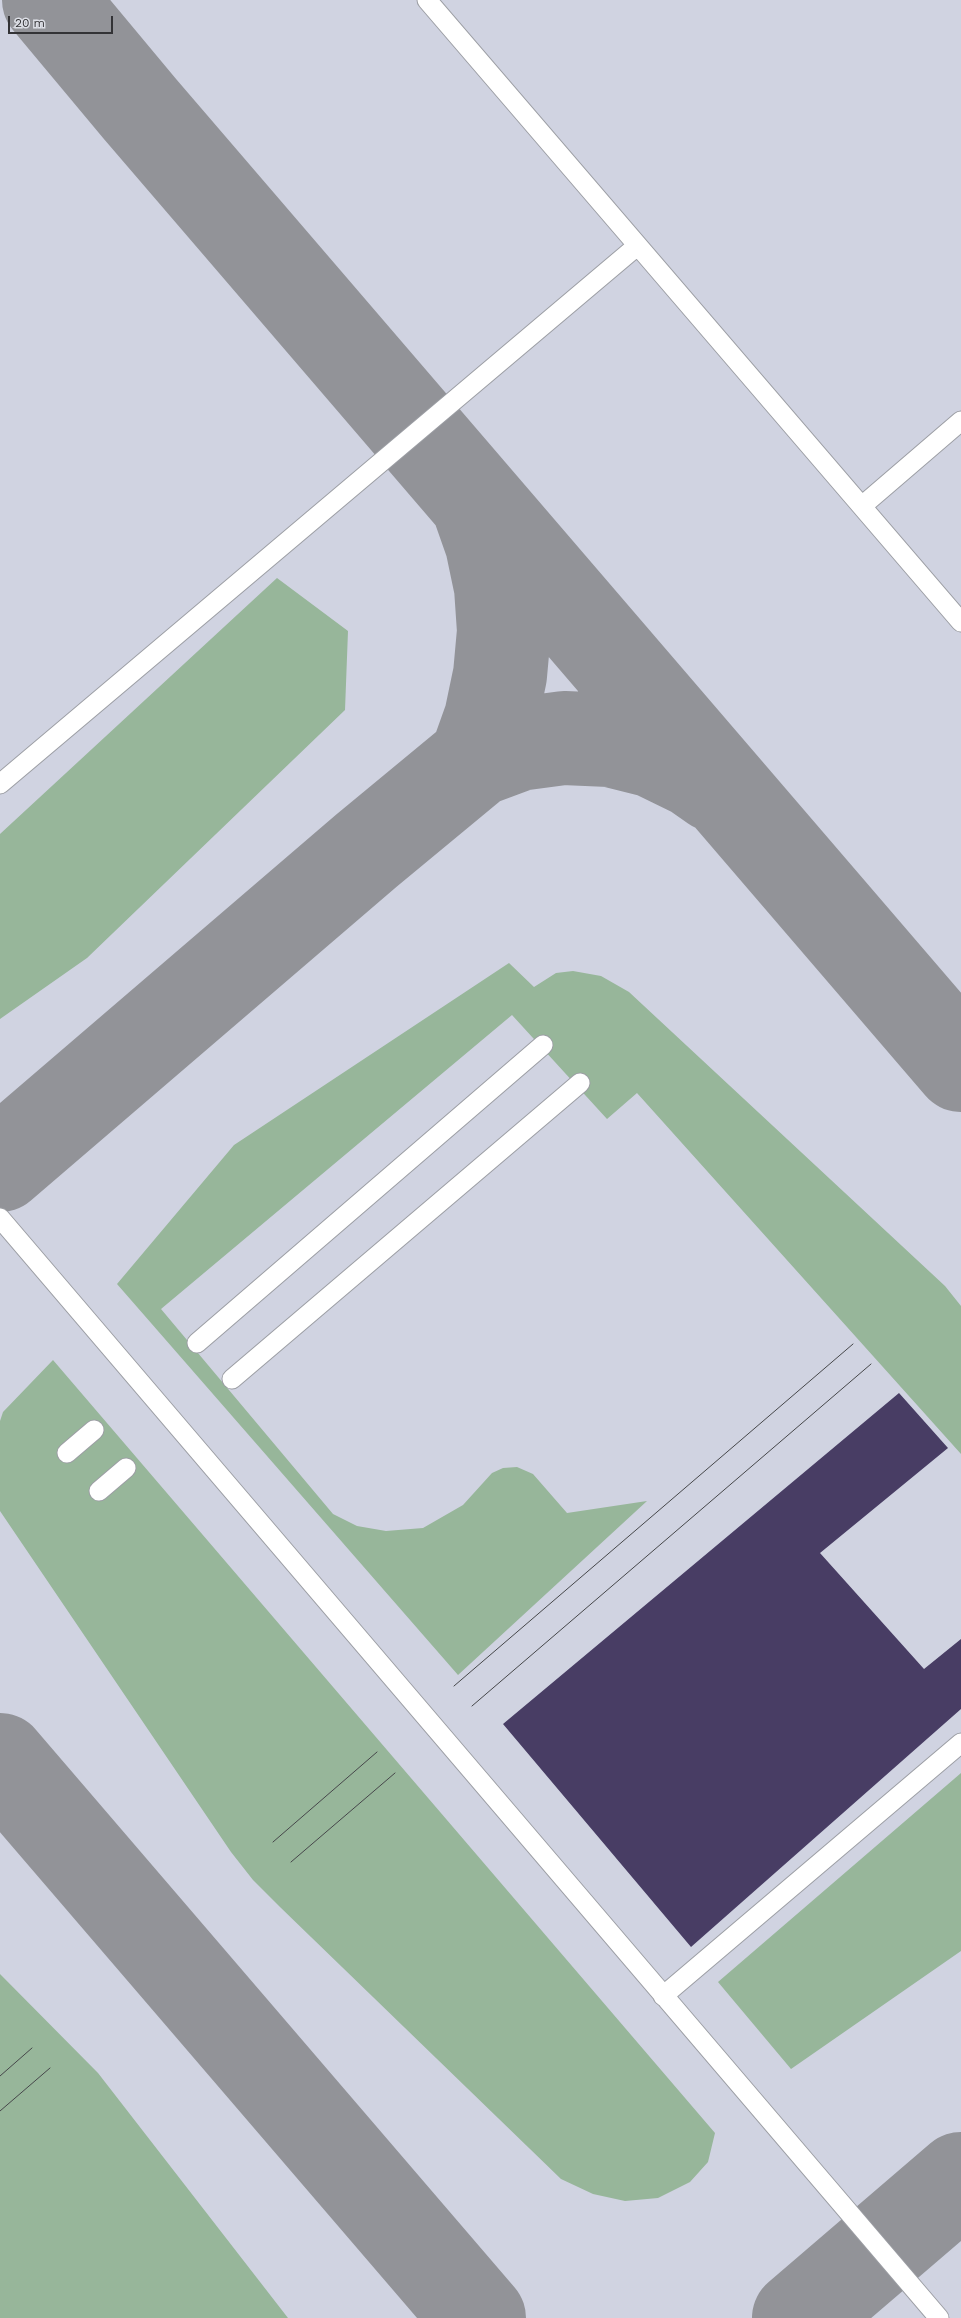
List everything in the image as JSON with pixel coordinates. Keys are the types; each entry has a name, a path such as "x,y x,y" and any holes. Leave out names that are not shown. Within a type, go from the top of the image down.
{"lane":[{"path":"428,0 637,246 961,622"},
{"path":"0,784 637,246"},
{"path":"862,506 961,421"},
{"path":"197,1343 543,1045"},
{"path":"232,1379 580,1083"},
{"path":"0,1218 939,2318"},
{"path":"67,1453 94,1430"},
{"path":"99,1491 126,1468"},
{"path":"663,1996 961,1743"}],"shaded area":[{"path":"0,0 961,0 961,2318 0,2318"}],"green space":[{"path":"277,578 348,631 345,710 87,958 0,1019 0,834"},
{"path":"509,963 534,987 556,973 573,971 601,976 629,992 945,1286 961,1306 961,1454 637,1093 607,1119 512,1015 161,1309 333,1514 357,1526 386,1531 423,1528 463,1505 492,1473 503,1468 517,1467 533,1474 567,1513 647,1501 458,1675 117,1284 234,1145"},
{"path":"53,1360 715,2133 708,2162 690,2182 658,2198 625,2201 593,2194 561,2179 280,1907 253,1880 231,1852 0,1511 0,1421 3,1412"},
{"path":"961,1773 961,1951 791,2069 718,1982"},
{"path":"0,1974 98,2073 288,2318 0,2318"}],"building":[{"path":"899,1393 948,1448 820,1553 924,1669 961,1639 961,1709 691,1947 503,1724"}],"taxiway":[{"path":"49,0 140,109 961,1065"},
{"path":"476,760 491,718 500,675 504,631 501,587 492,544 479,507"},
{"path":"0,1165 366,851 476,760 519,744 564,738 610,740 654,751 695,771 715,785"},
{"path":"0,1760 479,2318"},
{"path":"799,2318 961,2179"}],"tram line":[{"path":"454,1686 853,1344"},
{"path":"472,1706 871,1364"},
{"path":"273,1842 377,1752"},
{"path":"291,1862 395,1773"},
{"path":"0,2076 32,2048"},
{"path":"0,2111 50,2068"}]}
